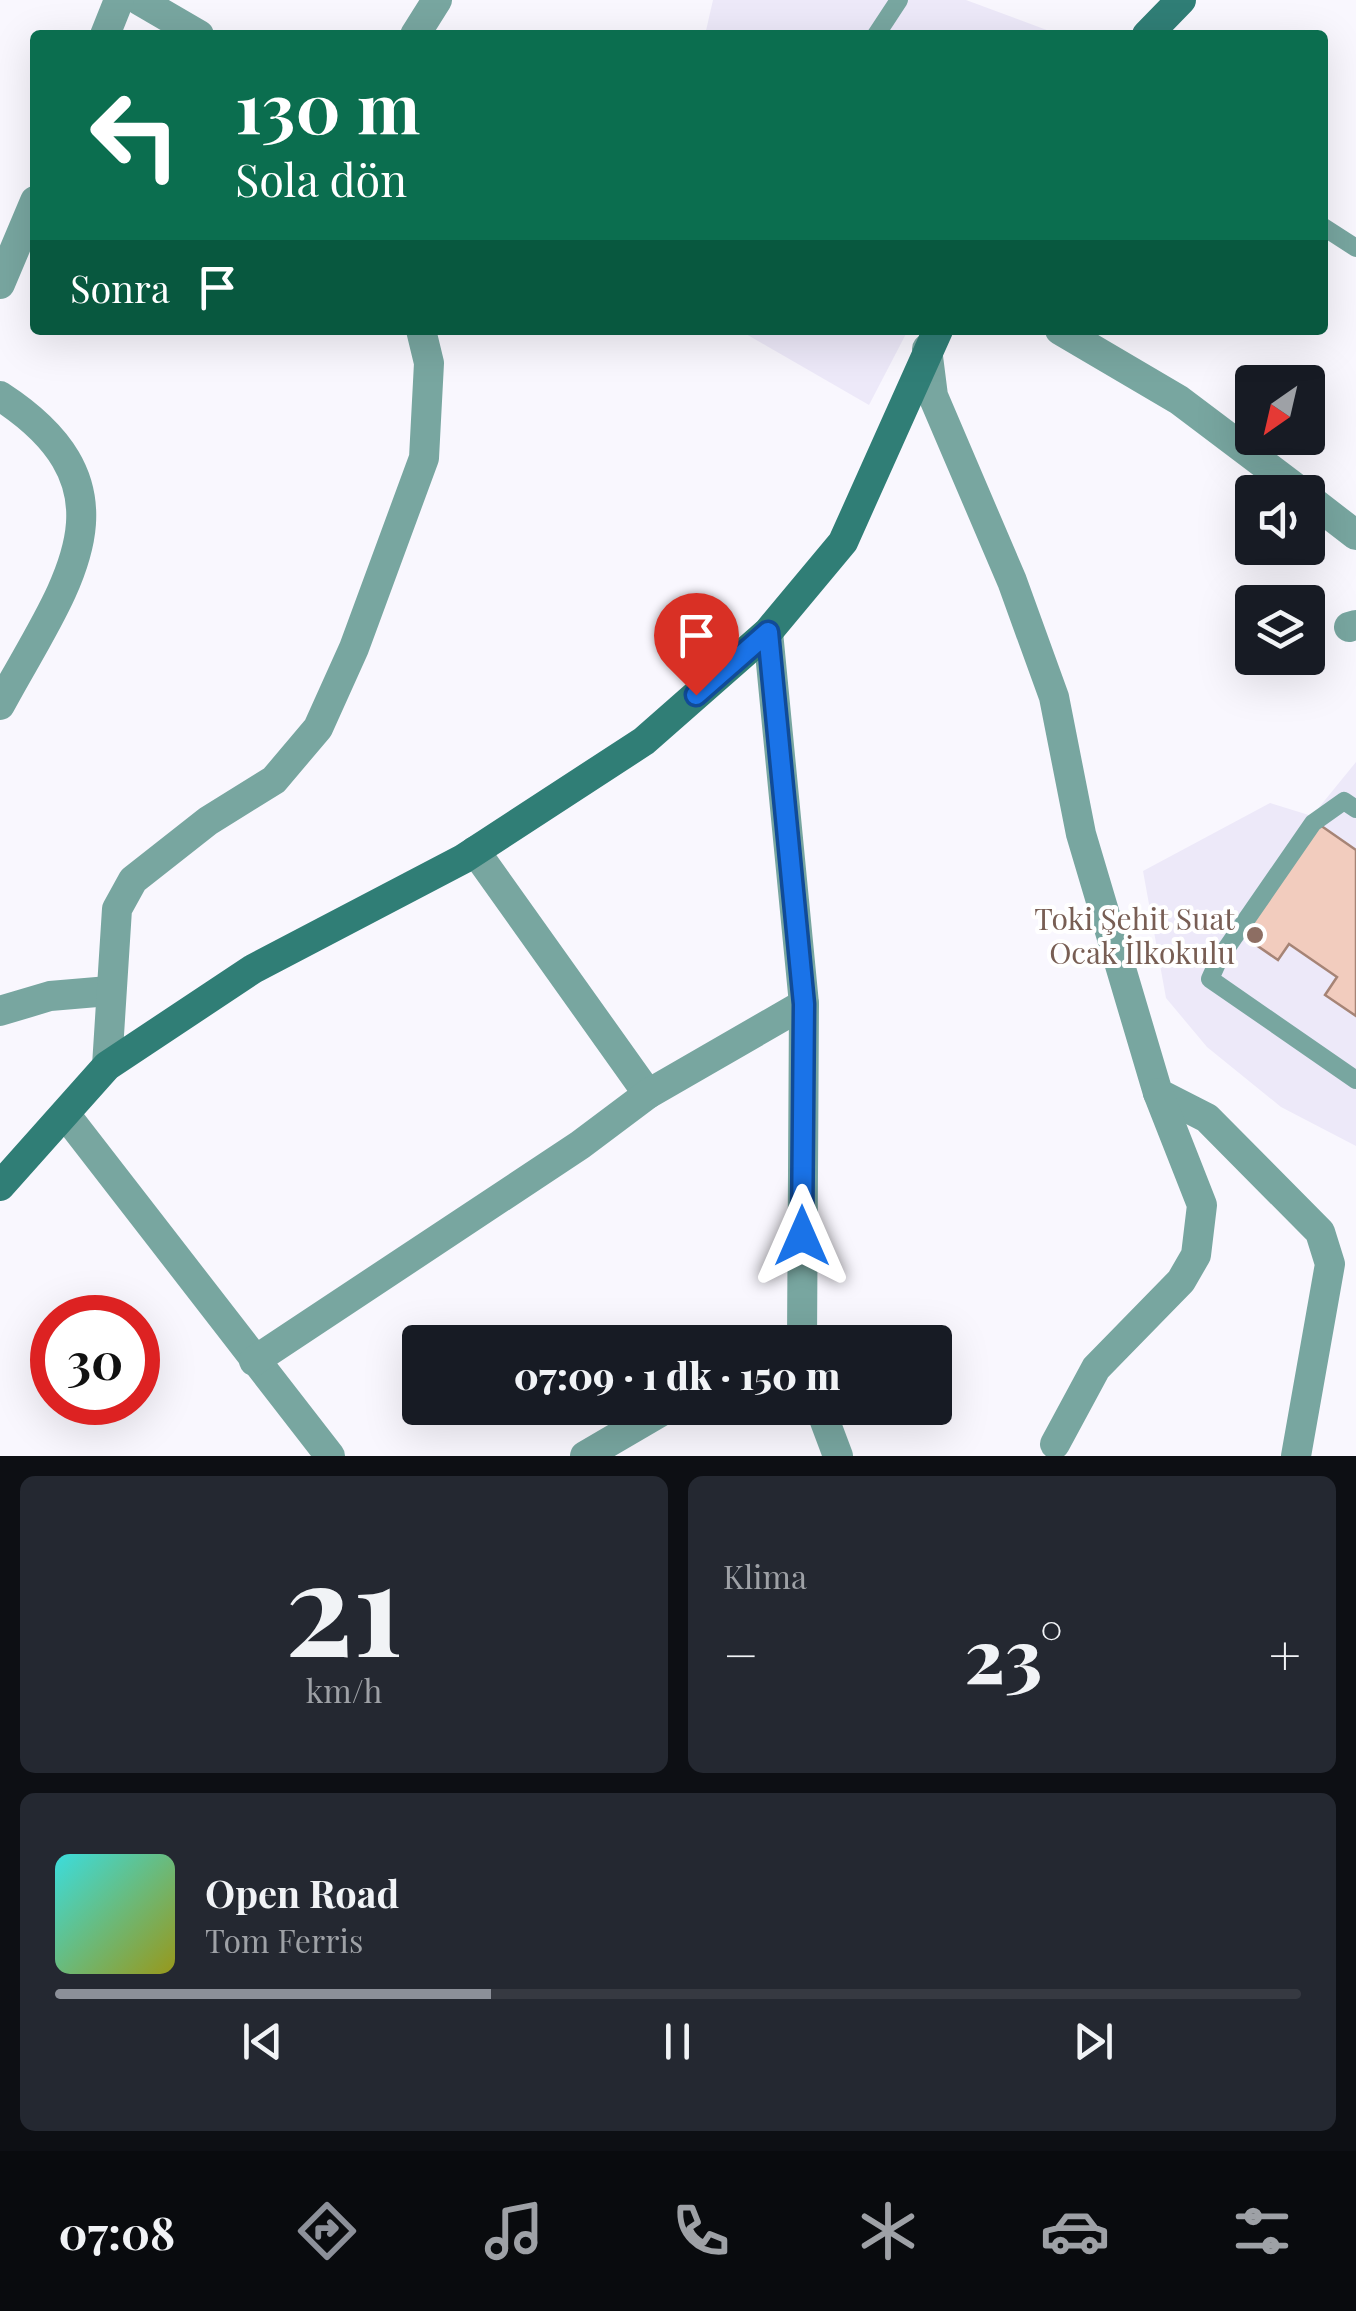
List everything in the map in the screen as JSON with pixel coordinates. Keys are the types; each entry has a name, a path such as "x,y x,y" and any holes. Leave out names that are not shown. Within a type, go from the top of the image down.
{"street":[{"path":"107,30 120,0"},
{"path":"139,0 190,30"},
{"path":"418,30 437,0"},
{"path":"1151,30 1181,0"},
{"path":"0,284 30,212"},
{"path":"107,1066 109,992 118,909 133,880 208,821 274,780 318,728 354,648 424,458 428,362 422,335"},
{"path":"1068,335 1179,400 1278,475"},
{"path":"0,1186 107,1066 253,969 475,850 644,741 768,632 843,542 932,340"},
{"path":"932,340 934,396 1012,581 1054,696 1081,834 1158,1093 1202,1205 1196,1255 1182,1281 1096,1368 1055,1444"},
{"path":"0,396 55,442 77,479 85,522 54,605 0,706"},
{"path":"1325,511 1356,534"},
{"path":"768,632 804,1004 797,1325"},
{"path":"475,850 648,1094"},
{"path":"0,1011 50,996 109,992"},
{"path":"254,1361 580,1145 648,1094 804,1004"},
{"path":"1158,1093 1207,1118 1320,1232 1330,1264 1296,1456"},
{"path":"65,1114 330,1456"},
{"path":"585,1456 638,1425"},
{"path":"826,1425 838,1456"}],"lane":[{"path":"879,30 899,0"},
{"path":"1328,230 1356,248"},
{"path":"1356,809 1344,801 1313,824 1210,979 1356,1080"}],"shaded area":[{"path":"713,0 966,0 1047,30 706,30"},
{"path":"748,335 905,335 869,405"},
{"name":"Toki Şehit Suat Ocak İlkokulu","path":"1356,762 1356,1146 1281,1107 1207,1047 1166,998 1143,871 1270,803 1312,816"}],"building":[{"path":"1320,825 1356,850 1356,1016 1325,995 1337,977 1289,944 1278,960 1243,936"}],"place":[{"name":"Toki Şehit Suat Ocak İlkokulu","path":"1255,935"}],"route":[{"path":"696,695 768,632 804,1004 802,1236"}]}
